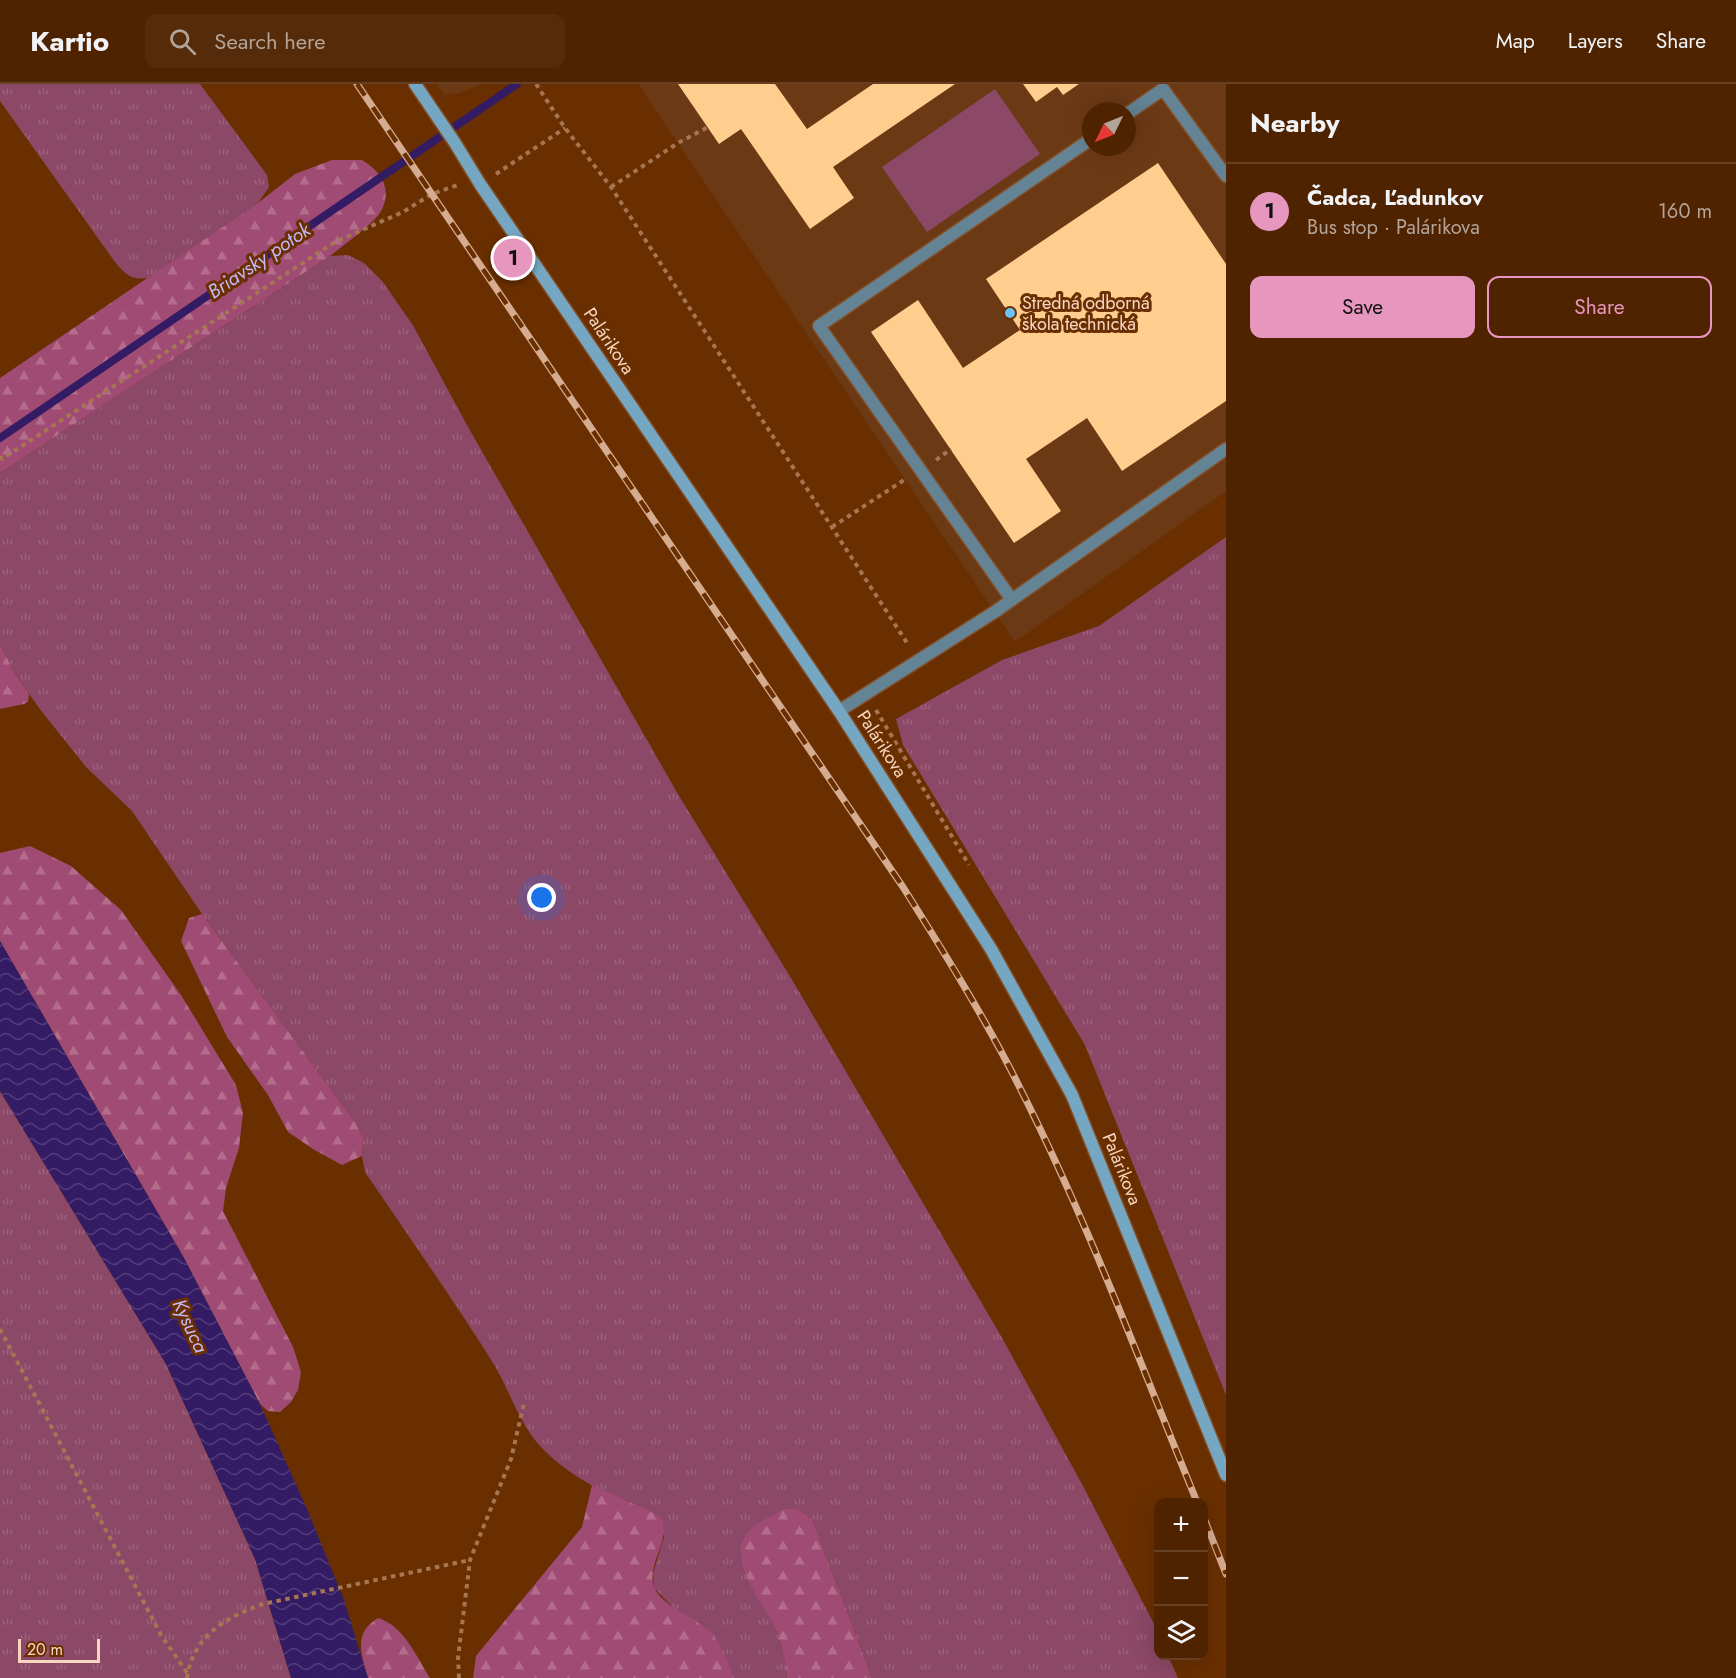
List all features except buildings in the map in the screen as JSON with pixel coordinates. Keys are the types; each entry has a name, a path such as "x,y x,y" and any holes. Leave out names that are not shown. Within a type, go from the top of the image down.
{"main road":[{"name":"Palárikova","path":"415,84 480,184 839,711 991,949 1072,1095 1226,1475"}],"lane":[{"path":"1136,108 1163,89 1226,176"},
{"path":"1012,600 819,326 1082,145"},
{"path":"839,711 1012,600 1226,449"}],"path":[{"path":"536,84 565,128 611,187 918,661"},
{"path":"480,184 565,128"},
{"path":"611,187 678,143 708,128"},
{"path":"1,458 335,242 403,212 455,185"},
{"path":"832,527 951,449"},
{"path":"866,694 969,865"},
{"path":"0,1329 161,1635 188,1676"},
{"path":"459,1678 458,1658 470,1560 510,1459 524,1403"},
{"path":"188,1676 195,1651 213,1629 237,1613 263,1604 470,1560"}],"shaded area":[{"path":"437,84 481,84 460,93 444,95"},
{"name":"Stredná odborná škola technická","path":"638,84 1226,84 1226,491 1015,642"}],"green space":[{"path":"0,84 200,84 267,175 269,187 258,203 148,278 133,277 115,262 0,101"},
{"path":"995,89 1040,154 927,232 882,167"},
{"path":"332,160 362,160 380,175 386,195 378,216 366,228 330,256 0,473 0,378 258,203 295,174"},
{"path":"348,255 364,263 383,282 414,327 468,427 679,796 791,978 1001,1336 1083,1486 1154,1624 1154,1660 1170,1660 1178,1678 872,1678 812,1519 798,1509 784,1509 741,1557 777,1634 787,1678 734,1678 729,1665 654,1588 653,1573 664,1537 660,1516 613,1497 567,1470 534,1438 490,1358 365,1172 362,1156 363,1137 355,1122 202,914 132,811 86,767 16,675 0,645 0,473 330,256"},
{"path":"1226,537 1226,1395 1085,1045 903,745 896,719 1002,660 1099,626"},
{"path":"0,645 29,694 28,702 0,709"},
{"path":"30,846 71,866 121,910 181,995 236,1085 243,1113 239,1148 226,1188 223,1211 293,1347 301,1372 298,1390 291,1402 280,1412 268,1411 260,1404 184,1258 0,941 0,853"},
{"path":"202,914 355,1122 363,1137 362,1156 342,1165 288,1132 268,1095 227,1037 181,941 189,918"},
{"path":"0,1091 166,1364 255,1559 291,1678 0,1678"},
{"path":"592,1485 660,1516 663,1534 653,1569 654,1587 671,1606 711,1633 721,1648 734,1678 473,1678 476,1656 582,1527"},
{"path":"784,1509 798,1509 812,1519 872,1678 787,1678 777,1634 748,1581 741,1554 742,1542 749,1531"},
{"path":"378,1618 387,1622 402,1635 430,1678 368,1678 361,1652 362,1637 370,1624"}],"water":[{"name":"Kysuca","path":"0,941 184,1258 260,1404 307,1509 344,1600 368,1678 291,1678 255,1559 166,1364 0,1091"}],"waterway":[{"name":"Briavsky potok","path":"0,438 517,84"}],"railway":[{"path":"357,84 903,887 965,988 1009,1066 1070,1193 1195,1498"},
{"path":"1208,1528 1226,1574"}],"place":[{"name":"Čadca, Ľadunkov","path":"513,258"},
{"name":"Stredná odborná škola technická","path":"1010,313"}]}
